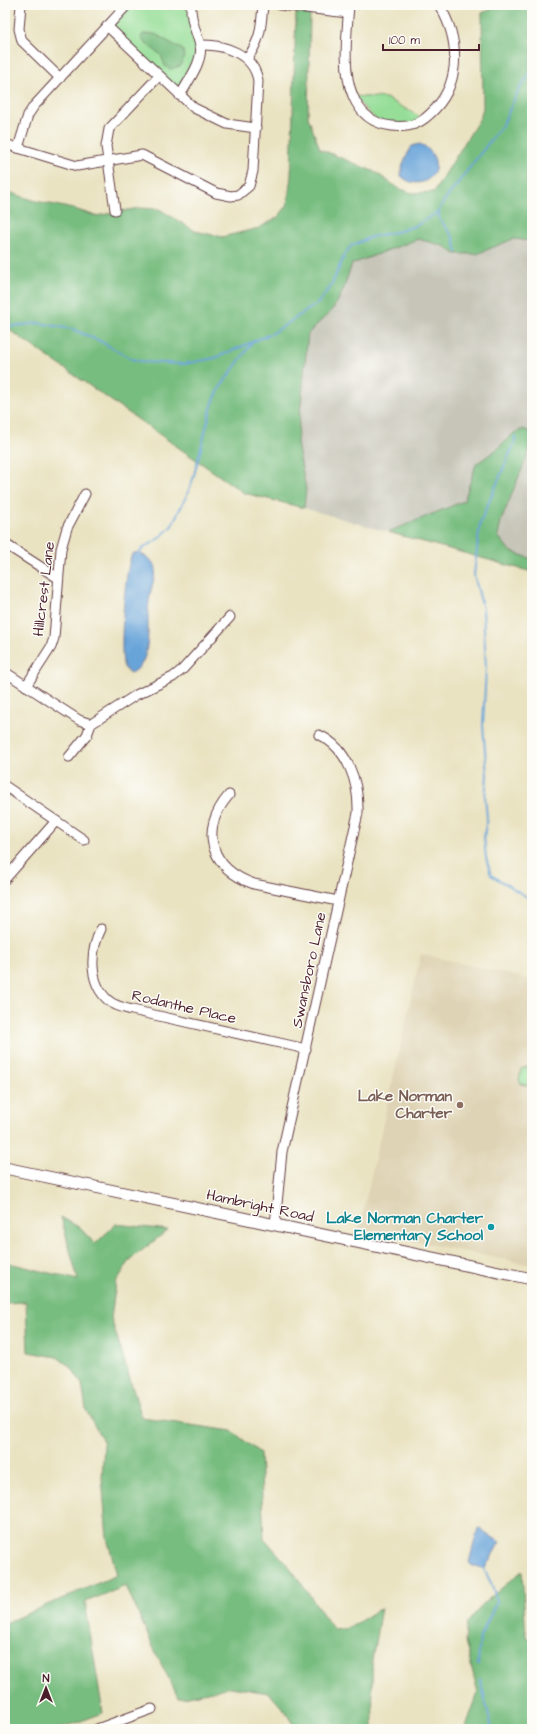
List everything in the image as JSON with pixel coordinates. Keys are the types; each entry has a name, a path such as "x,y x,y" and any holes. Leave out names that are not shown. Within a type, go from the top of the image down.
{"main road":[{"name":"Hambright Road","path":"5,1169 532,1279"}],"street":[{"path":"21,5 19,29 22,41 60,78"},
{"path":"18,148 30,111 126,5"},
{"path":"180,96 199,58 200,46 193,24 191,5"},
{"path":"247,59 258,42 263,5"},
{"path":"280,5 348,9 347,54 349,82 353,96 365,116 381,125 406,128 426,118 440,103 452,82 455,68 453,39 448,20 439,5"},
{"path":"107,26 194,108 227,124 256,128"},
{"path":"5,144 77,166 142,155 216,193 231,196 238,195 245,191 252,179 258,81 255,67 247,59 220,46 200,46"},
{"path":"115,210 106,140 109,129 159,76"},
{"name":"Hillcrest Lane","path":"26,686 51,646 54,638 59,562 67,528 85,494"},
{"path":"5,544 58,578"},
{"path":"69,757 87,735 91,724 130,698 173,677 183,669 230,616"},
{"path":"5,672 79,720 91,724"},
{"name":"Swansboro Lane","path":"275,1225 282,1152 358,813 357,793 353,773 332,742 319,735"},
{"path":"5,786 84,840"},
{"path":"229,795 214,815 212,829 214,849 228,870 241,879 254,884 338,901"},
{"path":"5,879 56,821"},
{"name":"Rodanthe Place","path":"101,929 95,941 93,952 93,970 96,980 104,995 115,1004 132,1010 306,1049"},
{"path":"97,1729 152,1709"}],"shaded area":[{"path":"418,239 444,246 456,254 477,254 513,239 532,241 532,433 524,429 514,433 496,450 476,464 464,501 388,532 304,508 306,489 297,443 308,333 331,311 342,292 352,264"},
{"path":"532,444 532,559 510,551 498,536 501,521"},
{"name":"Lake Norman Charter","path":"421,954 532,980 532,1265 359,1230"}],"green space":[{"path":"127,5 191,5 200,52 180,96 107,26"},
{"path":"492,5 532,5 532,241 513,239 477,254 455,254 444,246 418,239 352,264 338,301 327,315 308,334 297,443 306,489 304,508 244,493 5,327 5,191 36,201 74,209 96,216 139,208 159,209 195,231 222,237 259,228 278,217 287,206 291,176 296,13 310,14 308,117 320,149 375,172 398,188 412,193 434,192 480,118 483,108 482,13 492,9"},
{"path":"143,34 155,34 183,50 184,58 180,66 170,69 165,66 161,55 144,42 141,37"},
{"path":"353,96 386,98 424,119 406,128 381,125"},
{"path":"524,429 532,433 532,444 501,521 498,536 510,551 532,559 532,572 388,532 464,501 476,464 496,450 514,433"},
{"path":"532,1066 532,1082 529,1086 521,1084 519,1080 521,1069"},
{"path":"61,1217 80,1228 95,1244 116,1224 168,1230 131,1259 116,1282 111,1318 142,1418 232,1431 260,1453 264,1538 292,1570 334,1630 349,1628 381,1608 372,1660 373,1729 296,1729 284,1710 269,1693 231,1687 179,1698 157,1656 126,1586 85,1602 103,1713 59,1729 5,1729 5,1623 117,1575 107,1538 102,1478 104,1443 86,1410 82,1384 71,1367 57,1357 28,1352 26,1302 5,1303 5,1262 78,1280"},
{"path":"522,1571 526,1637 532,1639 532,1729 465,1729 478,1693 465,1641 467,1623 485,1602"}],"water":[{"path":"419,144 425,146 429,150 434,158 435,166 434,172 430,178 424,182 416,183 401,176 401,172 403,164 412,146"},
{"path":"133,553 147,557 156,568 150,593 148,610 148,642 146,652 143,661 138,668 131,673 123,666 122,642 125,590 127,574"},
{"path":"478,1528 500,1542 484,1570 471,1565 469,1562"}],"waterway":[{"path":"5,327 39,323 72,329 100,341 131,359 145,362 184,364 215,358 273,333 318,303 331,286 345,254 351,246 371,237 400,231 417,225 438,212 444,201 503,124 518,91 532,70"},
{"path":"439,211 439,218 453,237 457,252"},
{"path":"139,555 142,549 158,539 171,527 193,479 212,405 219,389 251,344"},
{"path":"515,436 515,441 480,523 474,575 483,609 486,668 483,725 487,776 485,797 487,817 484,837 486,858 491,875 532,900"},
{"path":"478,1664 480,1637 497,1601 491,1583 484,1569"},
{"path":"480,1679 492,1729"}],"place":[{"name":"Lake Norman Charter","path":"460,1105"},
{"name":"Lake Norman Charter Elementary School","path":"491,1227"}]}
